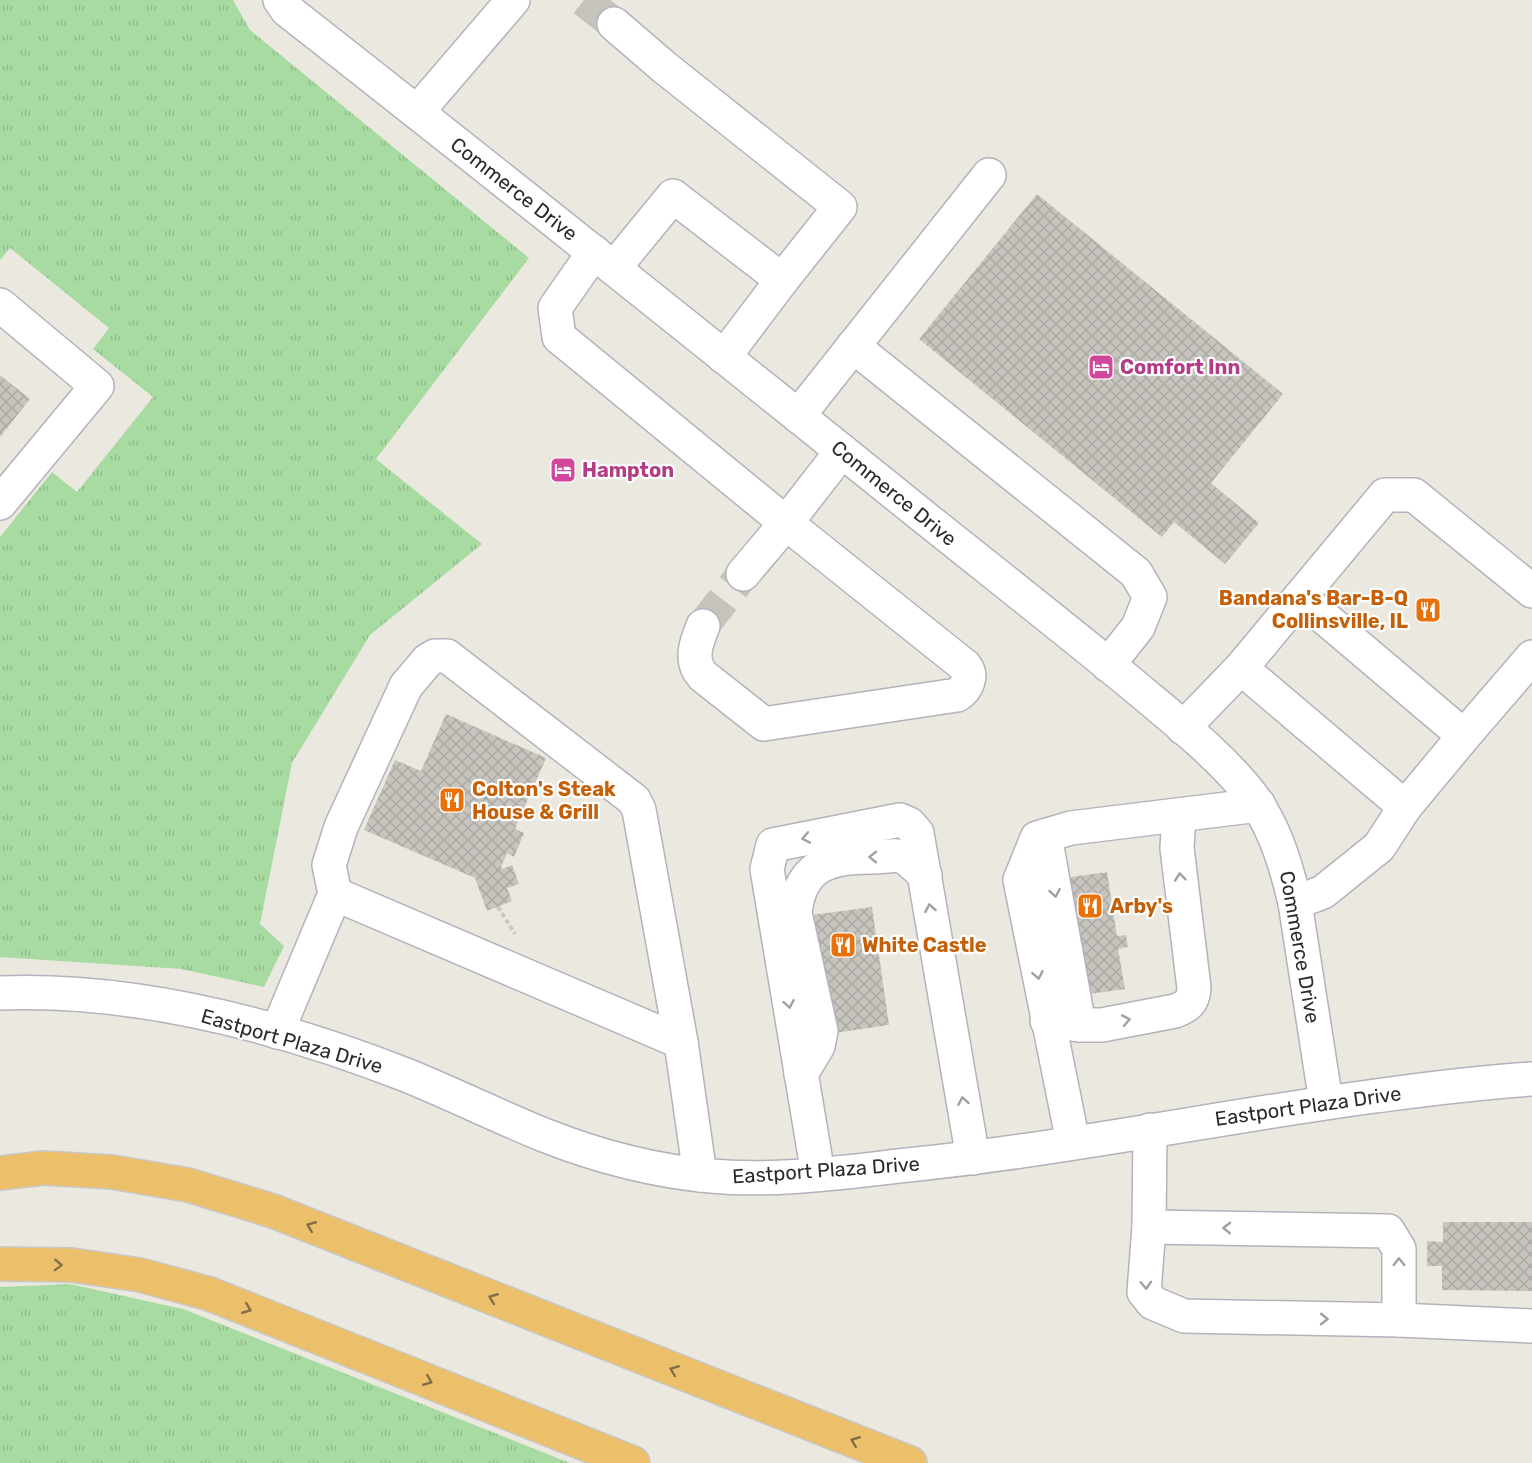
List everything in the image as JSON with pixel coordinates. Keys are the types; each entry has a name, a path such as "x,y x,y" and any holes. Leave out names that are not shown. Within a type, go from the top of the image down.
{"highway":[{"path":"0,1173 43,1168 112,1172 188,1185 273,1211 910,1463"},
{"path":"0,1264 72,1265 140,1275 210,1294 633,1463"}],"street":[{"name":"Commerce Drive","path":"280,0 287,10 604,260 1108,665 1209,749 1245,786 1259,806 1280,847 1295,903 1326,1102"},
{"path":"417,112 513,0"},
{"path":"614,24 663,67 840,207 724,357"},
{"path":"798,416 989,175"},
{"path":"703,626 696,643 697,669 702,676 764,724 957,695 963,691 969,677 969,671 965,666 559,337 555,308 673,196 782,280"},
{"path":"0,304 97,386 0,503"},
{"path":"853,346 1136,573 1150,597 1138,627 1108,665"},
{"path":"743,574 842,451"},
{"path":"1184,728 1240,668 1385,495 1414,495 1532,591"},
{"path":"1300,597 1464,736"},
{"path":"277,1032 335,894 329,865 341,827 406,686 428,660 435,656 447,656 634,800 639,810 681,1042 700,1175"},
{"path":"1295,903 1323,892 1379,847 1405,807 1532,657"},
{"path":"1240,668 1405,807"},
{"path":"1072,1142 1020,880 1041,837 1071,828 1259,806"},
{"path":"1047,1021 1102,1025 1175,1011 1185,1007 1191,1001 1194,988 1177,849 1179,815"},
{"path":"818,1174 767,869 774,845 900,820 909,824 917,833 973,1158"},
{"path":"1041,837 1079,1025"},
{"path":"801,1074 818,1046 821,1031 795,913 801,886 814,869 828,862 860,856 903,857 925,875"},
{"path":"335,894 681,1042"},
{"name":"Eastport Plaza Drive","path":"0,993 39,991 128,999 277,1032 331,1048 407,1076 545,1135 598,1154 676,1173 748,1178 818,1174 973,1158 1326,1102 1484,1081 1532,1078"},
{"path":"1150,1130 1149,1227 1144,1292 1153,1303 1184,1316 1400,1320 1532,1326"},
{"path":"1149,1227 1388,1231 1399,1249 1400,1320"}],"green space":[{"path":"0,0 233,0 250,30 529,258 376,459 482,544 370,635 292,763 260,924 284,946 264,987 181,969 0,957 0,537 52,472 77,492 153,397 93,349 109,328 10,248 0,260"},
{"path":"70,1284 183,1309 570,1463 0,1463 0,1287"}],"building":[{"name":"Comfort Inn","path":"1037,194 1283,394 1211,483 1259,523 1225,564 1174,522 1162,537 919,339"},
{"path":"0,375 30,399 0,437"},
{"name":"Colton's Steak House & Grill","path":"446,714 546,758 515,829 524,833 514,857 507,853 501,867 502,869 512,865 519,884 507,888 512,901 487,911 475,878 364,830 395,760 421,771"},
{"name":"Arby's","path":"1107,872 1117,936 1126,935 1128,947 1118,949 1125,989 1082,995 1064,878"},
{"name":"White Castle","path":"872,907 889,1025 828,1034 804,916"},
{"path":"1443,1222 1532,1222 1532,1291 1442,1290 1442,1266 1427,1266 1427,1241 1443,1242"}],"tunnel":[{"path":"584,0 614,24"},
{"path":"703,626 743,574"}],"place":[{"name":"Comfort Inn","path":"1101,367"},
{"name":"Hampton","path":"563,470"},
{"name":"Bandana's Bar-B-Q Collinsville, IL","path":"1428,610"},
{"name":"Colton's Steak House & Grill","path":"452,800"},
{"name":"Arby's","path":"1090,906"},
{"name":"White Castle","path":"843,945"}]}
